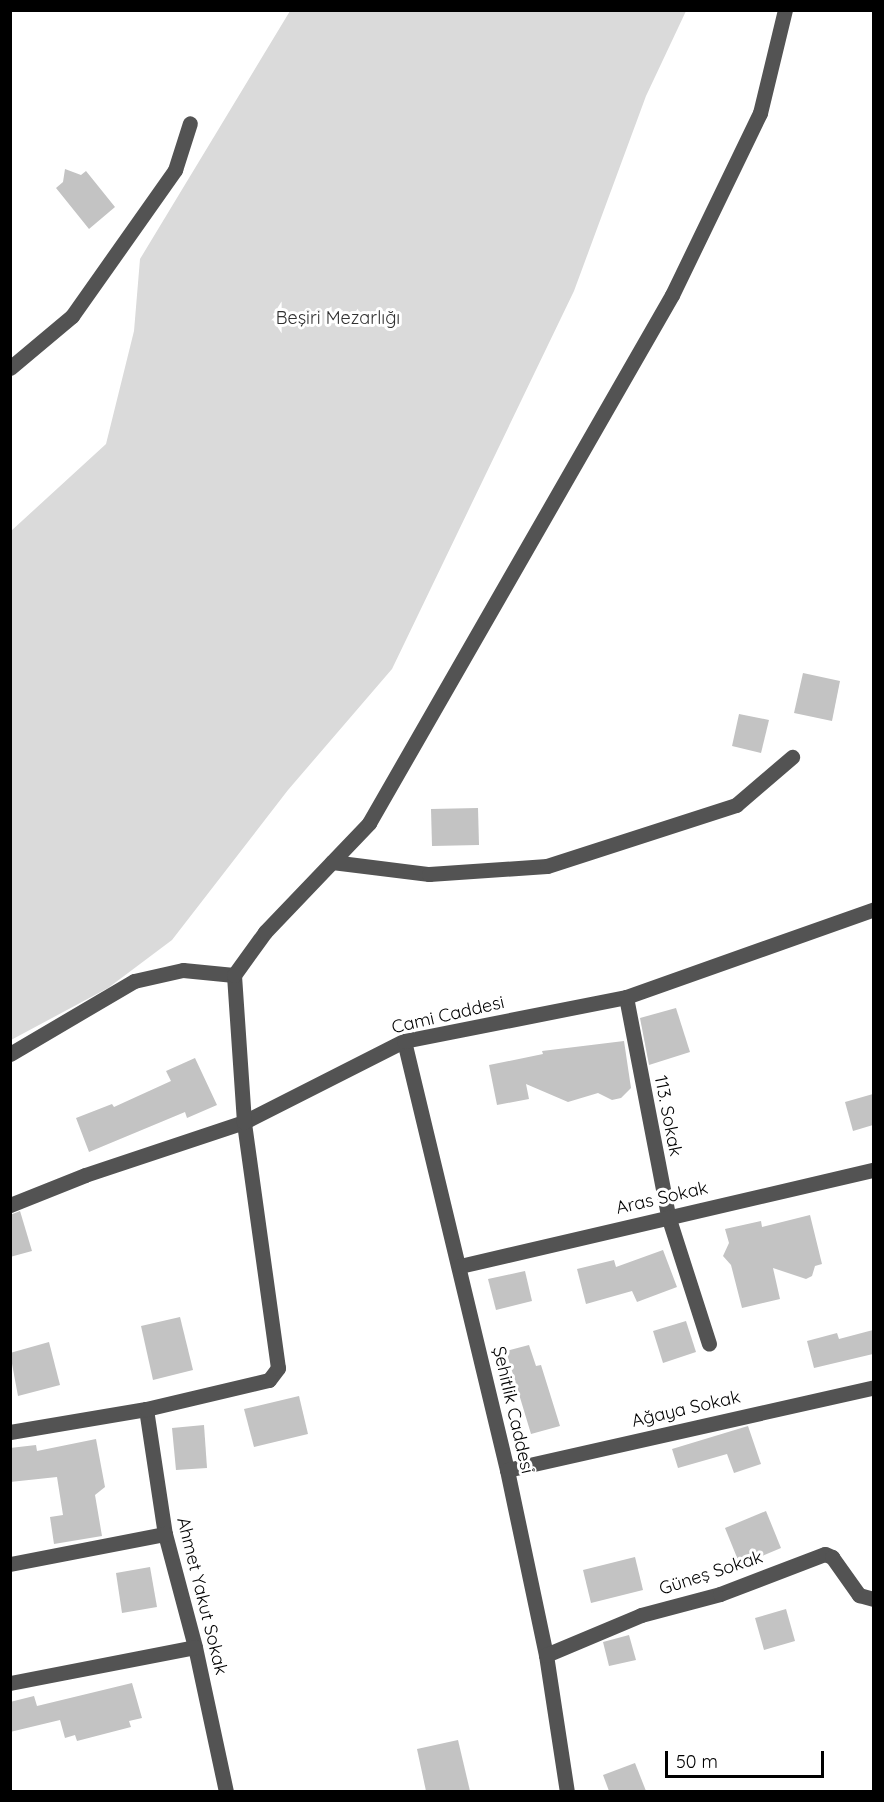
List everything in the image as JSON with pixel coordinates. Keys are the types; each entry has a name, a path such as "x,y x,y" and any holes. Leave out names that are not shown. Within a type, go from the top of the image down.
{"street":[{"path":"10,1432 146,1409 269,1380 278,1368 244,1122 234,975 265,932 369,823 672,295 760,113 785,10"},
{"path":"10,368 72,316 175,170 190,123"},
{"path":"332,862 429,874 547,866 736,805 792,757"},
{"name":"Cami Caddesi","path":"10,1205 95,1171 244,1122 404,1041 626,997 873,909"},
{"path":"10,1054 134,981 183,970 234,975"},
{"name":"113. Sokak","path":"626,997 668,1216 709,1344"},
{"name":"Şehitlik Caddesi","path":"404,1041 460,1266 507,1470 546,1654 567,1791"},
{"name":"Aras Sokak","path":"460,1266 873,1170"},
{"name":"Ağaya Sokak","path":"507,1470 873,1387"},
{"name":"Ahmet Yakut Sokak","path":"146,1409 165,1534 195,1647 226,1791"},
{"path":"10,1564 165,1534"},
{"name":"Güneş Sokak","path":"546,1654 642,1615 720,1594 825,1554 832,1557 859,1595 873,1599"},
{"path":"10,1683 195,1647"}],"green space":[{"name":"Beşiri Mezarlığı","path":"290,11 686,11 646,96 574,291 392,669 288,790 172,940 108,988 11,1040 11,531 106,444 134,331 140,259"}],"building":[{"path":"65,169 81,175 86,171 115,207 89,229 56,188 63,182"},
{"path":"803,673 840,681 832,721 794,713"},
{"path":"739,714 769,720 761,753 732,746"},
{"path":"478,808 479,845 432,846 431,809"},
{"path":"676,1008 690,1052 649,1065 640,1018"},
{"path":"624,1041 631,1088 621,1098 612,1100 598,1093 568,1102 526,1084 529,1099 497,1105 489,1065 543,1054 542,1051"},
{"path":"195,1058 217,1105 187,1118 185,1112 89,1152 76,1118 112,1104 114,1107 171,1081 166,1071"},
{"path":"873,1094 873,1125 853,1131 845,1102"},
{"path":"20,1211 32,1251 10,1257 10,1215"},
{"path":"810,1215 822,1264 815,1266 812,1276 806,1279 773,1268 780,1299 742,1308 731,1265 723,1256 729,1243 725,1229 761,1221 762,1227"},
{"path":"663,1250 677,1287 637,1302 632,1291 586,1304 577,1269 614,1260 616,1267"},
{"path":"525,1271 532,1301 496,1310 488,1279"},
{"path":"180,1317 193,1370 153,1380 141,1326"},
{"path":"686,1321 696,1352 663,1363 653,1331"},
{"path":"873,1330 873,1354 814,1368 807,1341 837,1333 839,1339"},
{"path":"49,1342 60,1385 18,1396 10,1353"},
{"path":"529,1345 536,1366 541,1365 560,1426 531,1434 506,1351"},
{"path":"299,1396 308,1434 254,1447 244,1409"},
{"path":"204,1425 207,1468 176,1470 172,1428"},
{"path":"748,1426 761,1464 734,1473 727,1454 678,1468 672,1449"},
{"path":"96,1439 105,1487 95,1495 102,1536 54,1544 50,1517 63,1515 57,1477 10,1482 10,1448 36,1445 37,1451"},
{"path":"766,1511 781,1548 740,1565 725,1528"},
{"path":"635,1557 643,1590 591,1603 583,1570"},
{"path":"150,1567 157,1607 122,1613 116,1573"},
{"path":"786,1609 795,1641 764,1650 755,1618"},
{"path":"629,1635 636,1660 609,1666 603,1642"},
{"path":"132,1683 142,1718 129,1721 131,1727 77,1741 75,1735 65,1738 60,1720 10,1732 10,1702 34,1696 37,1706"},
{"path":"458,1740 470,1791 426,1791 417,1749"},
{"path":"635,1763 646,1791 609,1791 603,1775"}]}
